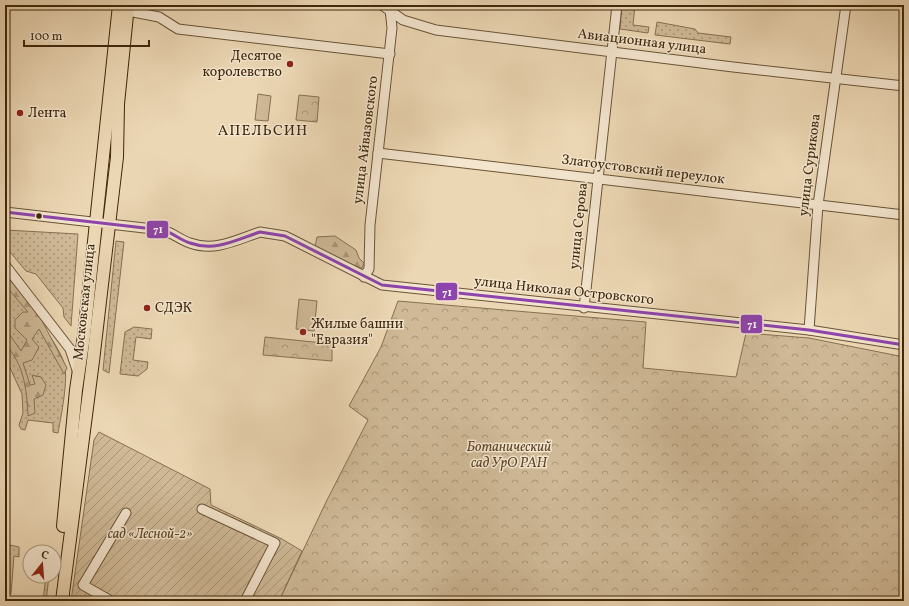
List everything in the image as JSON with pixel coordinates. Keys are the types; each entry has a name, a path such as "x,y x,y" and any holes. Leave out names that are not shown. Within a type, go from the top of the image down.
{"main road":[{"name":"Московская улица","path":"55,601 95,221 125,7"},
{"name":"Московская улица","path":"62,601 91,378 117,157 118,104 125,7"}],"street":[{"name":"Авиационная улица","path":"382,5 409,23 436,30 904,86"},
{"name":"улица Серова","path":"584,308 617,5"},
{"name":"улица Сурикова","path":"809,330 818,205 846,5"},
{"path":"125,7 159,17 178,29 390,54"},
{"name":"улица Айвазовского","path":"364,276 369,269 370,225 390,54 390,9"},
{"name":"Златоустовский переулок","path":"378,153 904,215"},
{"name":"улица Николая Островского","path":"5,212 95,221 167,231 184,241 206,247 217,247 260,232 284,236 382,285 584,308 809,330 904,345"},
{"path":"5,265 70,349 78,375 91,378"},
{"path":"202,509 275,543 245,601"},
{"path":"111,601 83,585 126,513"}],"green space":[{"path":"622,5 635,5 633,25 649,27 648,33 620,29"},
{"path":"657,22 695,29 698,33 731,37 730,44 655,35"},
{"path":"258,94 271,96 268,121 255,120"},
{"path":"299,95 319,97 317,122 296,120"},
{"path":"5,230 78,234 71,326 64,317 63,308 36,274 26,271 5,246"},
{"path":"335,236 356,250 359,258 364,263 362,268 352,267 315,247 317,237"},
{"path":"116,241 124,242 109,373 103,370"},
{"path":"5,274 39,315 67,368 64,374 39,329 32,339 39,347 32,360 23,363 30,385 35,384 32,375 41,377 46,385 43,395 34,399 35,413 28,416 27,396 23,376 18,363 8,347 5,328 21,351 27,340 15,328 15,320 23,312 28,312 5,285"},
{"path":"5,280 38,320 54,343 64,363 66,378 63,407 58,433 53,432 53,423 28,420 25,430 21,429 19,425 23,413 22,394 5,357"},
{"path":"299,299 317,301 314,331 296,329"},
{"name":"Ботанический сад УрО РАН","path":"398,301 646,322 643,368 736,377 746,333 809,338 904,357 904,601 279,601 327,500 368,420 349,406 381,347"},
{"path":"134,327 152,329 151,339 136,337 133,360 148,362 147,369 138,376 120,374 125,332"},
{"path":"265,337 332,344 332,361 263,355"},
{"name":"сад «Лесной-2»","path":"99,432 210,489 211,505 282,539 302,551 279,601 71,601 94,440"},
{"path":"10,545 19,547 19,557 14,556 11,594 5,592 5,547"},
{"path":"45,584 48,584 46,601 43,601"}],"transit line":[{"name":"71","path":"5,212 162,230 190,243 208,246 225,244 260,232 285,236 382,285 809,330 904,345"}],"place":[{"name":"Десятое королевство","path":"290,64"},
{"name":"Лента","path":"20,113"},
{"name":"СДЭК","path":"147,308"},
{"name":"Жилые башни \"Евразия\"","path":"303,332"}],"district":[{"name":"АПЕЛЬСИН","path":"263,131"}]}
